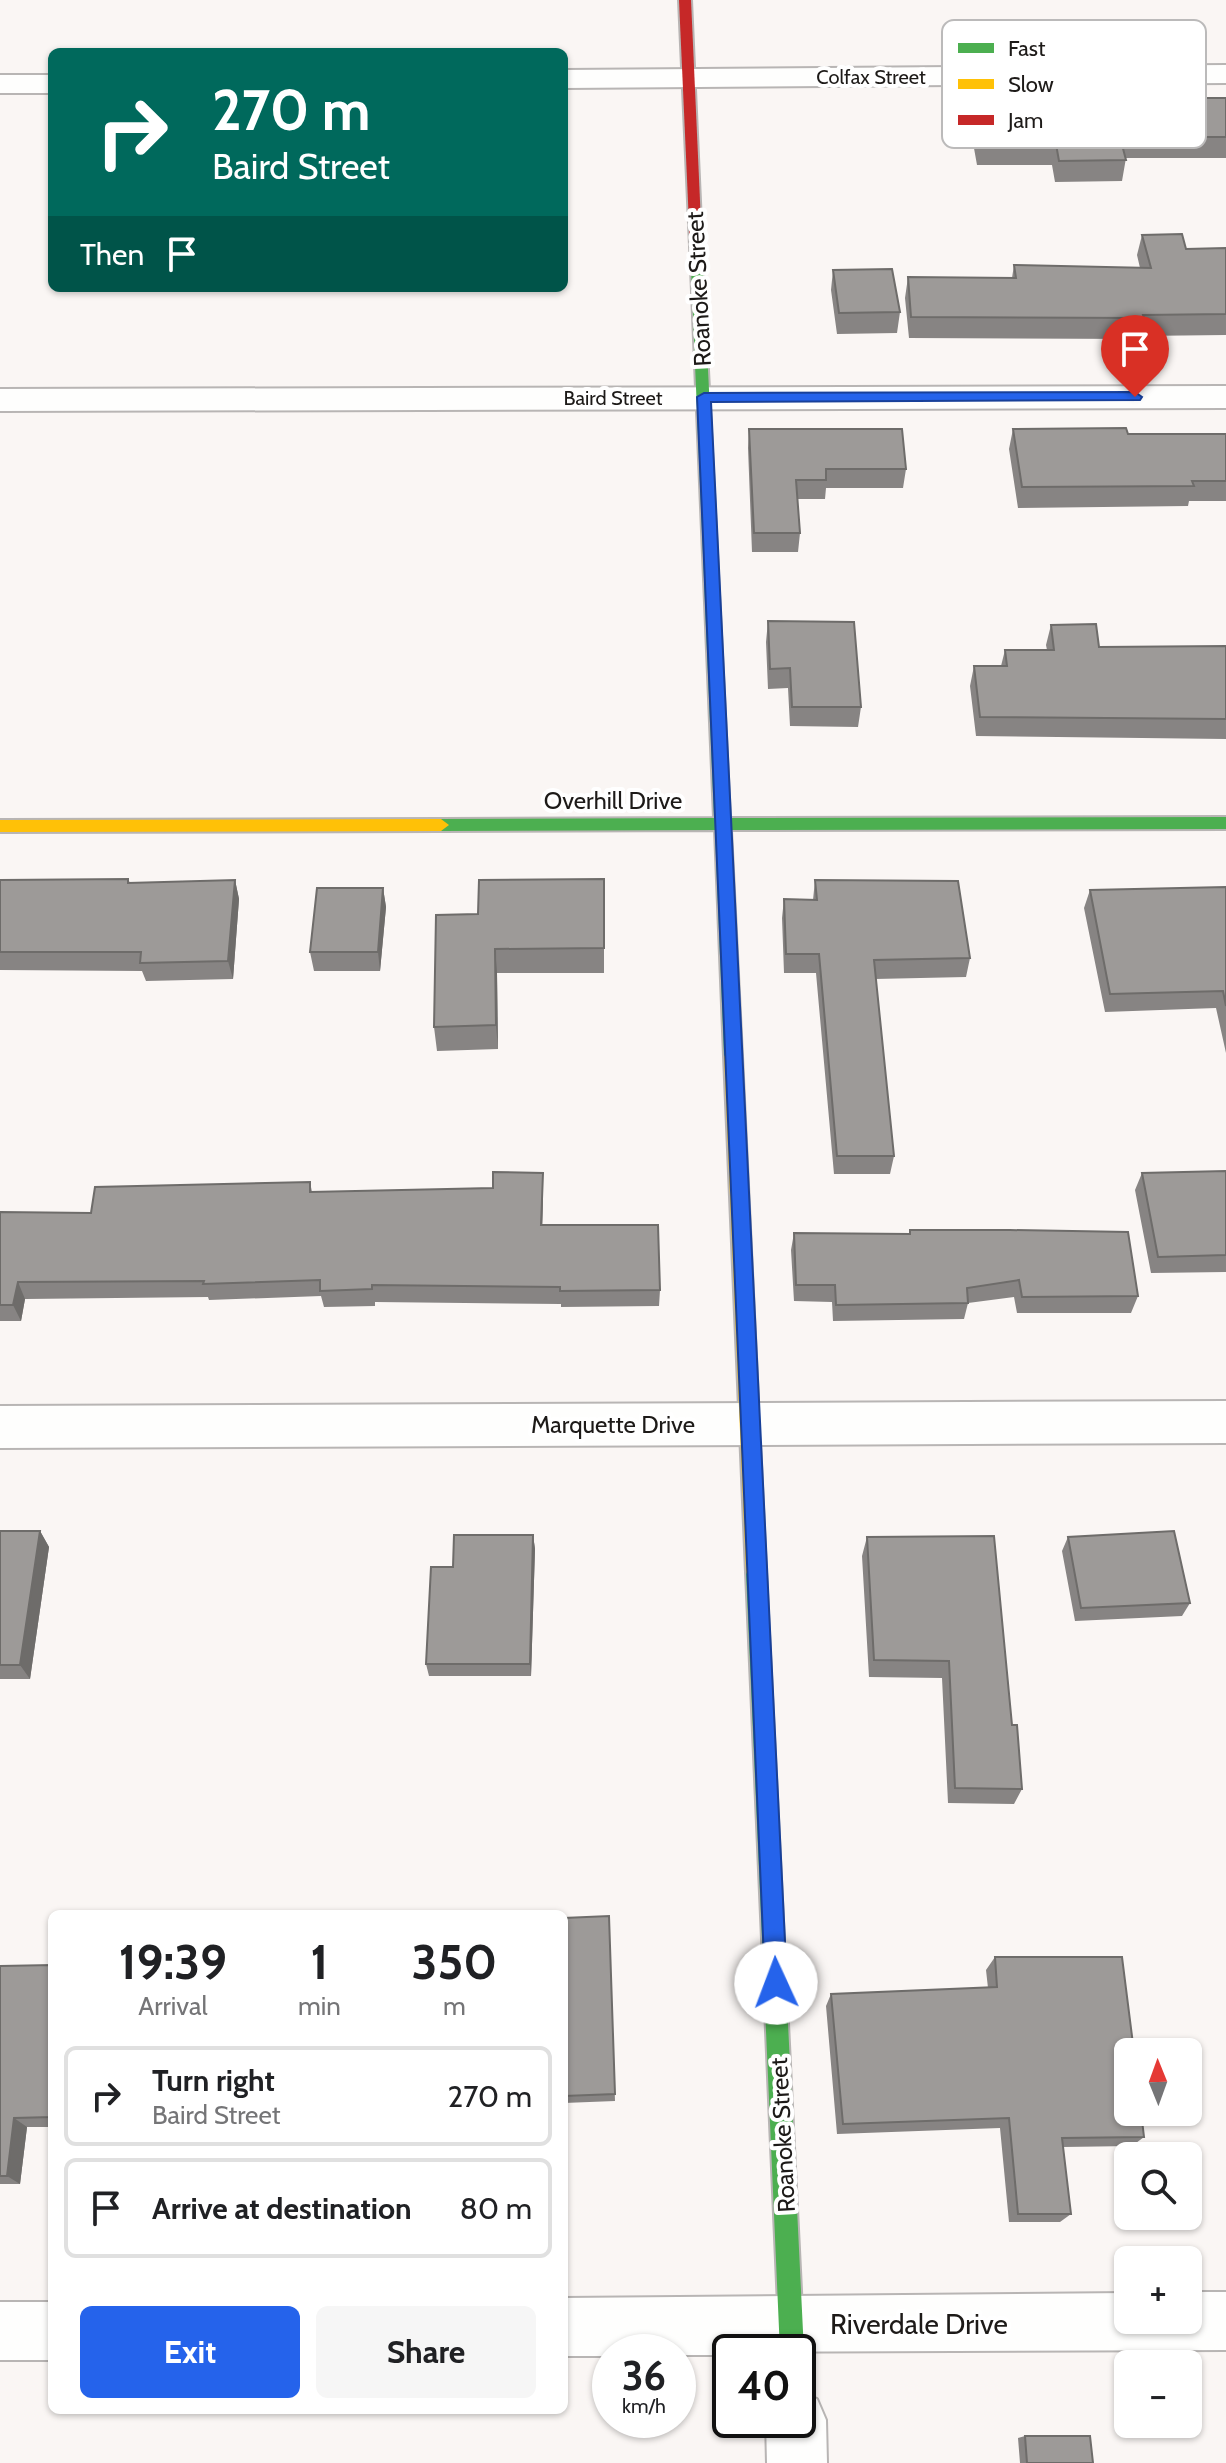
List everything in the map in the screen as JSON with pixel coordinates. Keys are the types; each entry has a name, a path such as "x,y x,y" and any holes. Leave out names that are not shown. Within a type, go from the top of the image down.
{"street":[{"name":"Roanoke Street","path":"685,0 792,2334"},
{"name":"Colfax Street","path":"1206,74 1226,74"},
{"name":"Colfax Street","path":"568,79 942,76"},
{"path":"0,84 48,84"},
{"name":"Baird Street","path":"0,400 1226,397"},
{"name":"Overhill Drive","path":"0,826 1226,823"},
{"name":"Marquette Drive","path":"0,1427 1226,1422"},
{"name":"Riverdale Drive","path":"816,2337 1226,2321"},
{"name":"Riverdale Drive","path":"568,2327 712,2334"},
{"path":"0,2331 48,2331"},
{"path":"796,2438 797,2463"}],"building":[{"path":"1206,98 1226,98 1226,137 1206,137"},
{"path":"1057,148 1123,148 1126,160 1059,161"},
{"path":"1182,234 1186,249 1226,248 1226,314 1143,315 1144,318 911,317 908,277 1016,278 1014,265 1151,268 1142,235"},
{"path":"892,269 900,312 839,313 833,270"},
{"path":"1126,428 1128,434 1226,434 1226,481 1192,481 1194,486 1022,487 1013,429"},
{"path":"749,429 902,429 906,469 826,469 826,480 796,480 800,533 754,533"},
{"path":"768,621 854,622 861,707 792,707 790,668 770,669"},
{"path":"1096,624 1099,647 1226,646 1226,719 980,717 974,666 1007,666 1005,650 1054,650 1051,625"},
{"path":"128,879 128,883 235,880 228,961 140,963 141,952 0,952 0,880"},
{"path":"604,879 604,948 495,949 496,1025 434,1027 436,915 478,914 479,880"},
{"path":"815,880 958,881 970,958 874,960 894,1156 837,1156 819,954 786,954 784,899 817,900"},
{"path":"1226,887 1226,1006 1223,991 1110,994 1090,890"},
{"path":"317,888 383,888 378,952 310,952"},
{"path":"1226,1171 1226,1255 1158,1257 1142,1173"},
{"path":"493,1172 543,1173 541,1225 658,1225 660,1290 560,1291 560,1287 372,1285 372,1289 320,1291 320,1280 203,1284 204,1281 18,1282 13,1305 0,1305 0,1212 91,1213 95,1187 310,1182 310,1192 493,1188"},
{"path":"910,1230 1128,1232 1138,1296 1022,1297 1019,1280 967,1288 968,1303 836,1305 835,1285 796,1285 794,1233 910,1234"},
{"path":"0,1531 40,1531 20,1665 0,1665"},
{"path":"1174,1531 1190,1603 1081,1608 1068,1537"},
{"path":"454,1535 533,1535 530,1664 426,1664 431,1567 453,1567"},
{"path":"994,1536 1012,1725 1017,1725 1022,1789 955,1788 949,1661 874,1660 867,1537"},
{"path":"609,1916 615,2094 568,2096 568,1918"},
{"path":"995,1957 1122,1957 1132,2038 1114,2038 1114,2126 1143,2126 1144,2137 1062,2138 1071,2214 1018,2214 1009,2118 843,2124 831,1994 997,1987"},
{"path":"48,1965 48,2117 14,2118 7,2176 0,2176 0,1966"},
{"path":"1025,2436 1090,2436 1093,2463 1027,2463"}],"traffic: fast":[{"path":"697,268 733,1056"},
{"path":"441,825 1226,823"},
{"path":"756,1572 791,2334"}],"traffic: slow":[{"path":"0,826 441,825"},
{"path":"733,1056 756,1572"}],"traffic: jam":[{"path":"685,0 697,268"}],"route":[{"path":"776,1983 704,397 1135,397"}]}
